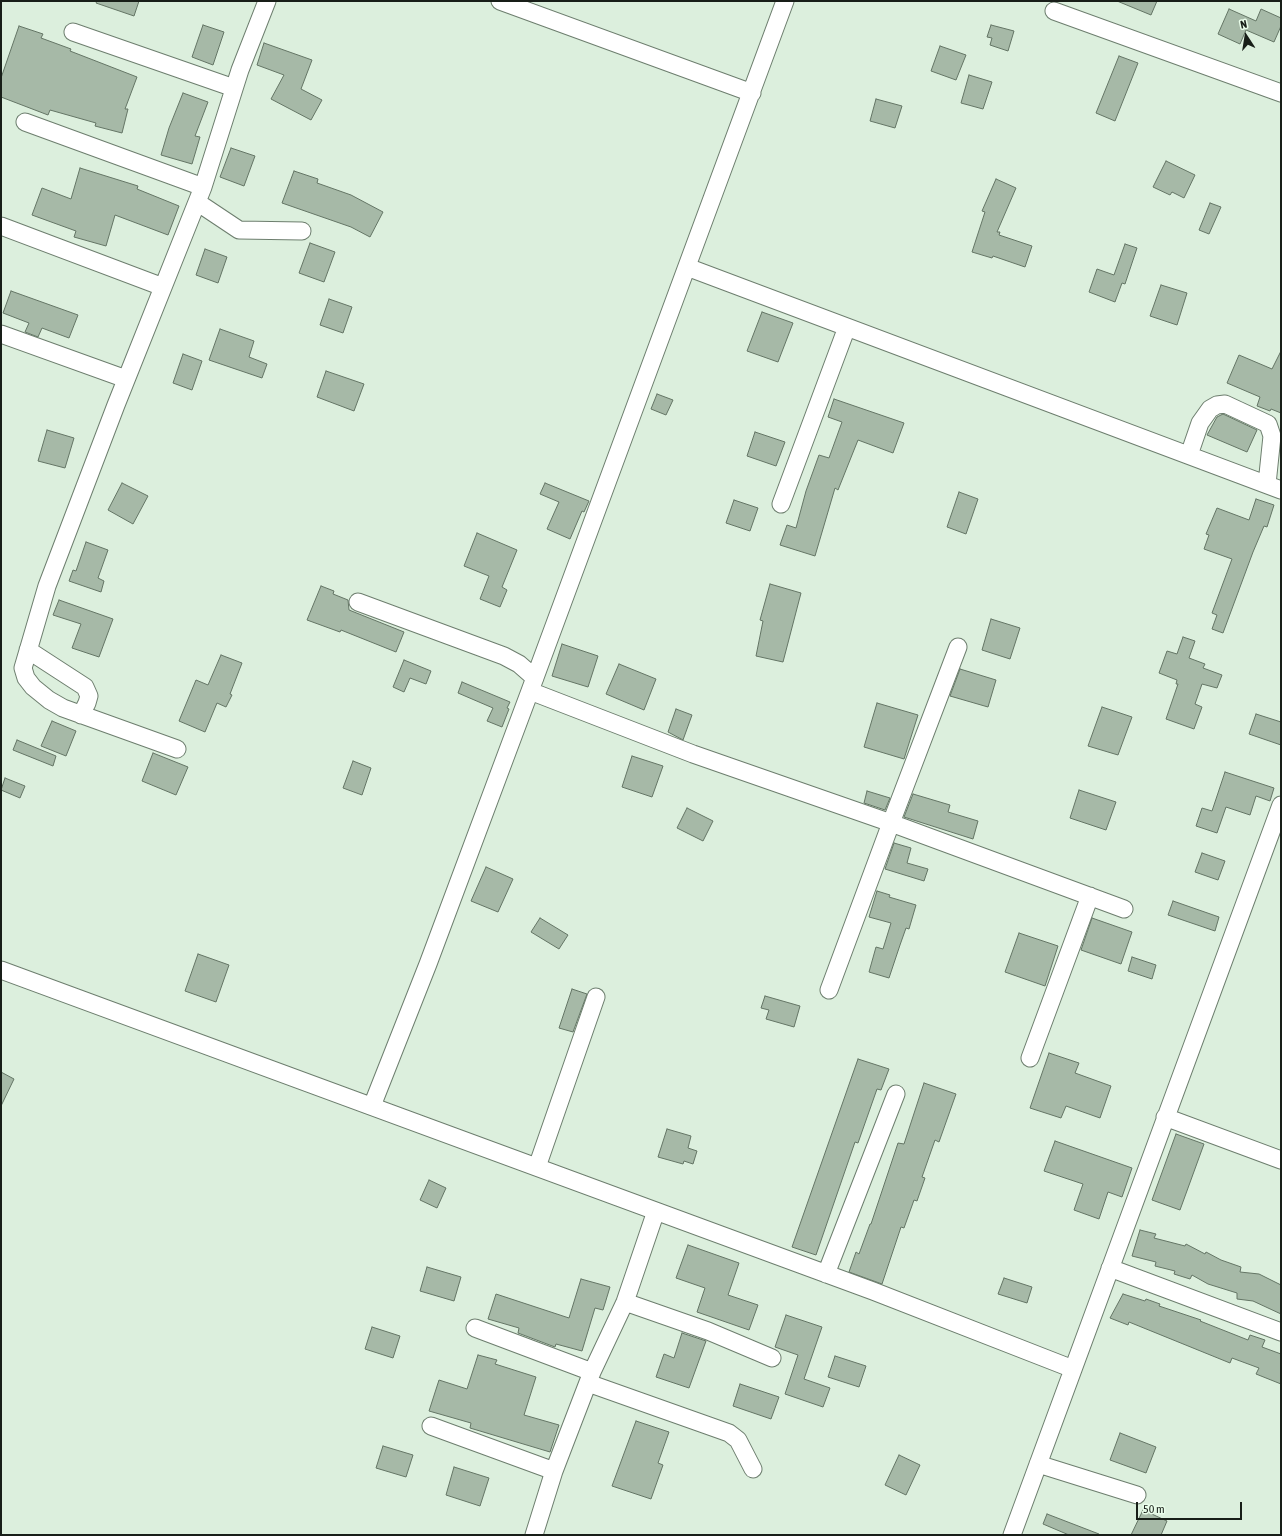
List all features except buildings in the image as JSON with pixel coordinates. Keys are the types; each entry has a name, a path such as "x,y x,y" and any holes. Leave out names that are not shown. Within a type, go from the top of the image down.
{"street":[{"path":"177,750 81,715 49,700 33,687 26,678 23,668 47,586 126,379 200,195 234,88 267,1"},
{"path":"500,1 752,93"},
{"path":"372,1106 428,964 785,1"},
{"path":"1054,11 1281,93"},
{"path":"73,32 234,88"},
{"path":"25,122 200,195 239,230 302,231"},
{"path":"1,226 163,287"},
{"path":"687,267 1274,487 1272,436 1268,424 1225,404 1217,405 1210,409 1200,423 1189,455"},
{"path":"781,504 847,327"},
{"path":"1,334 126,379"},
{"path":"358,602 504,656 519,664 532,685 693,754 891,822 1124,909"},
{"path":"829,990 958,647"},
{"path":"28,650 85,687 88,696 87,703 81,715"},
{"path":"1012,1535 1281,805"},
{"path":"1030,1058 1090,896"},
{"path":"1,970 826,1274 1073,1369"},
{"path":"537,1167 596,997"},
{"path":"826,1274 896,1094"},
{"path":"1165,1117 1281,1160"},
{"path":"534,1535 554,1471 590,1378 625,1302 656,1211"},
{"path":"1110,1268 1281,1332"},
{"path":"625,1302 708,1331 772,1358"},
{"path":"475,1328 590,1378 729,1433 738,1440 753,1470"},
{"path":"431,1426 554,1471"},
{"path":"1038,1464 1137,1495"}]}
